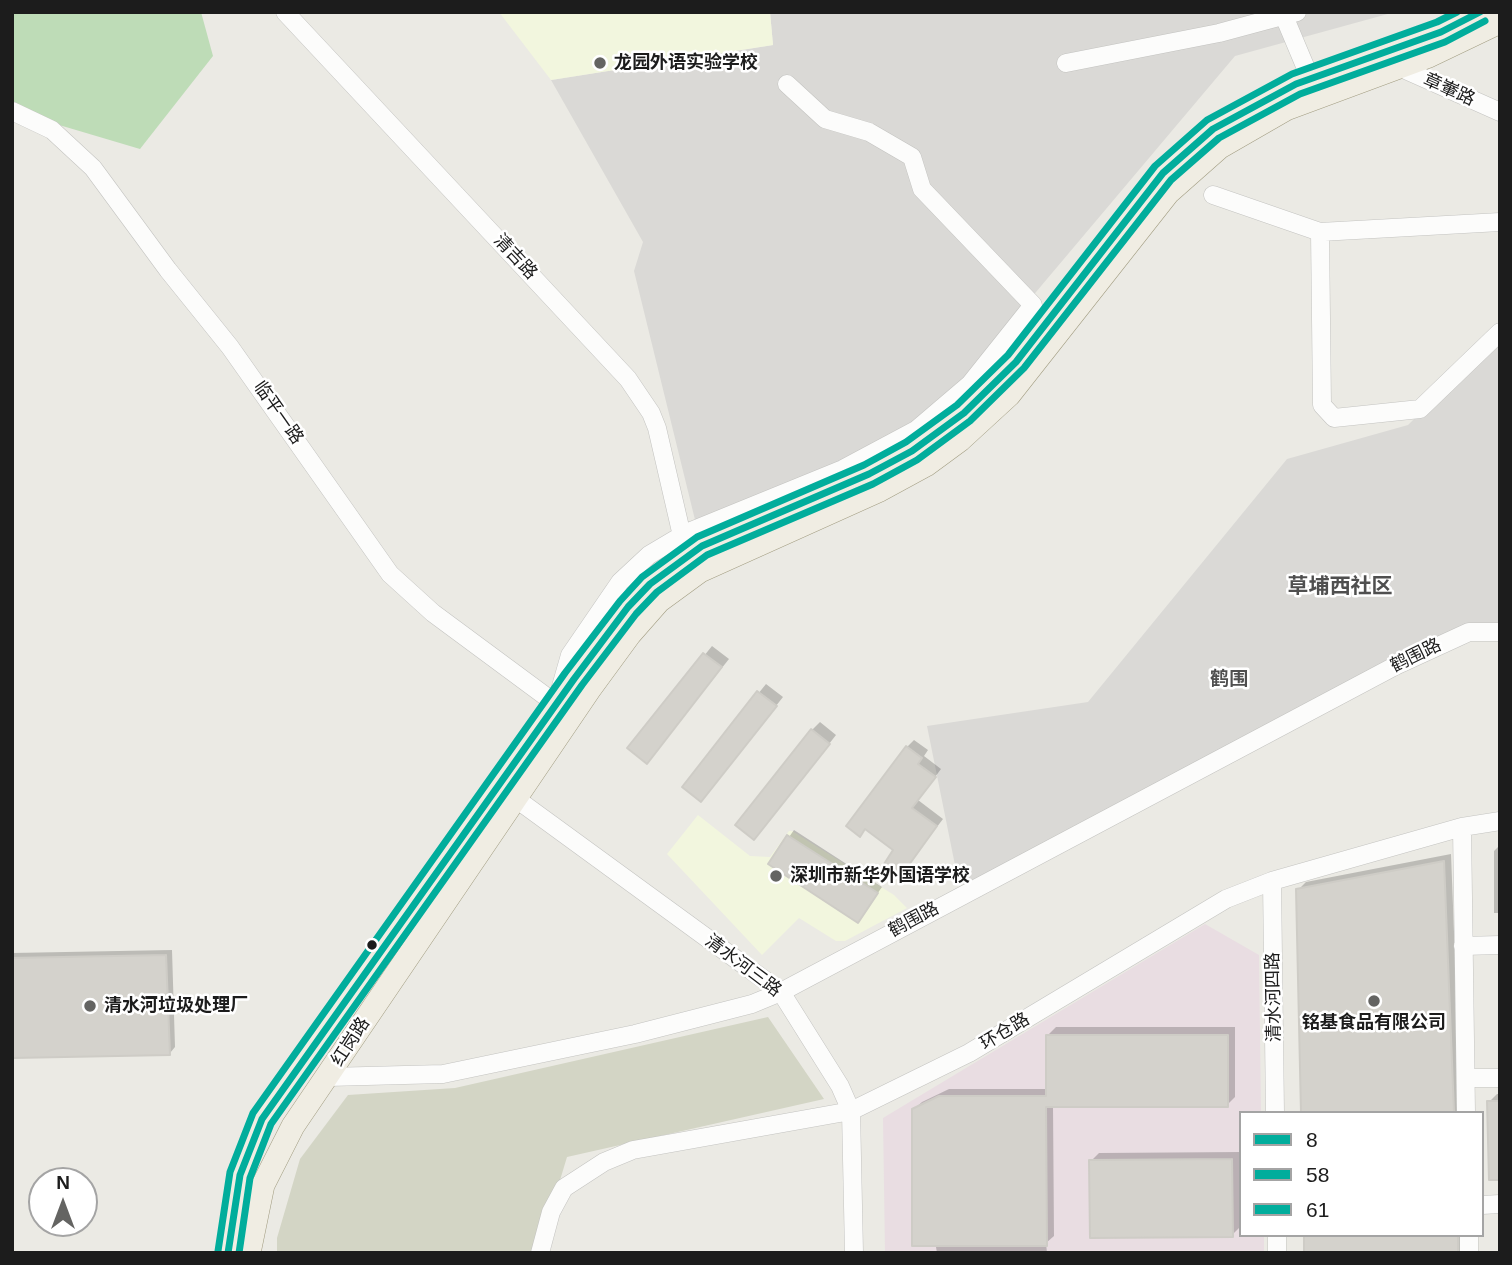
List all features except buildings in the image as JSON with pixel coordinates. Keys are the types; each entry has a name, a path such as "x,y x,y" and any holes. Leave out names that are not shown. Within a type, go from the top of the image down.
{"main road":[{"name":"红岗路","path":"228,1253 240,1175 262,1119 556,704 628,607 676,562 720,536 869,474 912,451 964,413 1016,362 1153,184 1186,149 1245,109 1310,78 1441,32 1480,12"},
{"name":"红岗路","path":"249,1253 258,1203 269,1169 293,1126 514,798 630,634 670,591 715,563 880,490 943,453 1009,395 1157,206 1191,170 1228,142 1270,117 1458,44 1500,22"},
{"path":"326,1027 346,1027 351,1037 348,1047"}],"street":[{"name":"清吉路","path":"285,12 628,379 651,413 657,428 682,536"},
{"path":"1066,64 1219,33 1290,14 1310,78"},
{"name":"章輋路","path":"1399,67 1500,112"},
{"path":"556,704 564,666 606,600 649,555 682,536 843,469 916,430 970,384 1033,305 922,189 912,157 869,132 825,119 787,84"},
{"name":"临平一路","path":"12,111 52,130 93,168 168,270 230,347 390,574 433,613 556,704"},
{"path":"1213,195 1320,232 1500,222"},
{"path":"1320,232 1322,405 1334,418 1420,409 1500,332"},
{"name":"鹤围路","path":"328,1077 443,1074 492,1065 719,1013 781,992 1395,666 1469,632 1500,632"},
{"name":"清水河三路","path":"514,798 781,992 840,1086 850,1111 854,1253"},
{"name":"环仓路","path":"540,1253 551,1212 564,1188 604,1162 633,1150 850,1111 969,1053 1226,899 1272,881 1462,827 1500,821"},
{"path":"1462,827 1466,1111"},
{"name":"清水河四路","path":"1272,881 1275,1111"},
{"path":"1463,946 1500,946"},
{"path":"1466,1078 1500,1078"}],"shaded area":[{"name":"龙园外语实验学校","path":"499,12 770,12 773,45 551,80"},
{"path":"770,12 1395,12 1235,56 961,381 918,419 846,462 698,532 634,271 643,242 551,80 773,45"},
{"path":"1500,334 1500,629 1475,628 973,892 958,880 927,726 1088,702 1287,459 1408,425"},
{"name":"深圳市新华外国语学校","path":"698,815 750,856 770,857 789,831 792,831 894,895 907,908 845,941 836,941 799,918 762,955 667,854"},
{"path":"1205,924 1259,955 1261,1111 1239,1111 1239,1237 1264,1237 1264,1253 885,1253 883,1118"},
{"path":"768,1017 824,1099 567,1157 538,1253 277,1253 277,1238 300,1159 348,1095 455,1088"}],"green space":[{"path":"12,12 201,12 213,56 140,149 12,111"}],"transit line":[{"name":"61","path":"218,1251 230,1172 253,1113 565,673 620,601 642,577 697,537 864,465 906,442 957,405 1008,355 1155,166 1207,120 1292,74 1437,22 1457,12"},
{"name":"8","path":"228,1253 240,1175 262,1119 574,679 628,607 650,584 702,546 869,474 912,451 964,413 1016,362 1163,173 1213,129 1296,84 1441,32 1480,12"},
{"name":"58","path":"239,1253 250,1178 271,1124 582,685 636,614 657,592 707,555 873,484 917,460 970,421 1024,368 1171,180 1219,138 1300,94 1445,42 1485,21"}],"place":[{"name":"龙园外语实验学校","path":"600,63"},
{"name":"深圳市新华外国语学校","path":"776,876"},
{"name":"铭基食品有限公司","path":"1374,1001"},
{"name":"清水河垃圾处理厂","path":"90,1006"}],"district":[{"name":"草埔西社区","path":"1340,587"},
{"name":"鹤围","path":"1229,680"}]}
